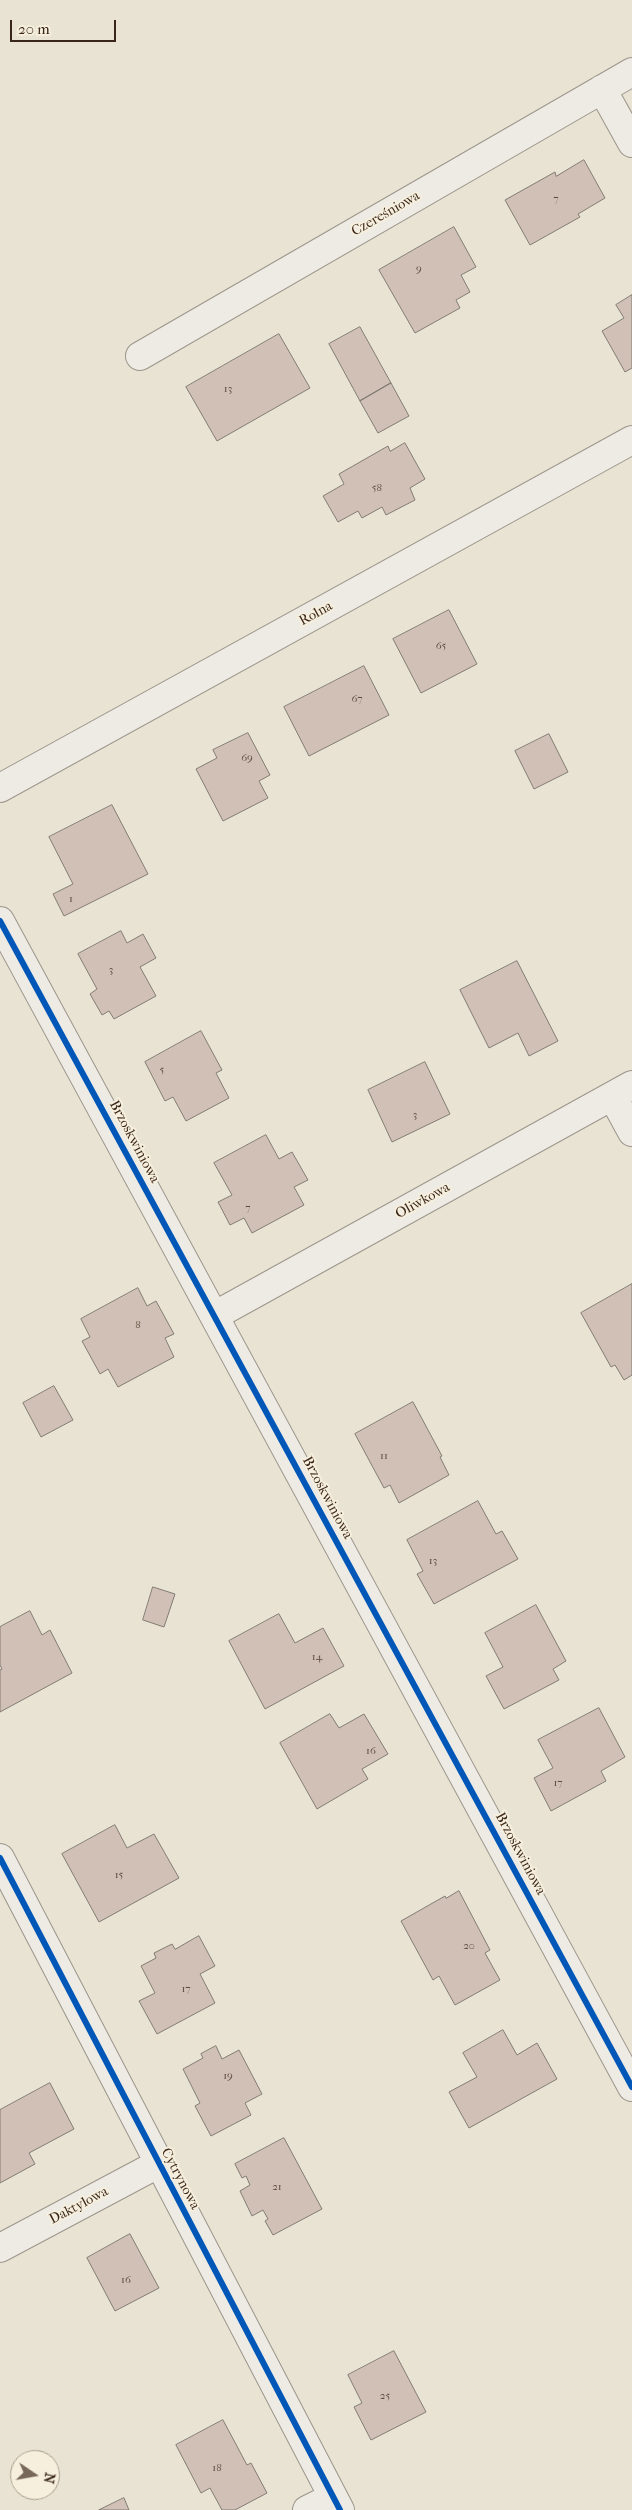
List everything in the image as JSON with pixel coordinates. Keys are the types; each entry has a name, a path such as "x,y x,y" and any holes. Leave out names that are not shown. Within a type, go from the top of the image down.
{"street":[{"name":"Czereśniowa","path":"140,356 632,72"},
{"path":"602,89 632,144"},
{"name":"Rolna","path":"0,788 632,440"},
{"name":"Brzoskwiniowa","path":"0,921 632,2087"},
{"path":"622,1091 632,1132"},
{"name":"Oliwkowa","path":"214,1316 622,1091"},
{"name":"Cytrynowa","path":"0,1858 336,2503"},
{"name":"Daktylowa","path":"0,2248 158,2164"},
{"path":"307,2510 336,2503"}],"building":[{"path":"584,160 605,198 578,214 580,217 530,245 505,200 555,172 556,176"},
{"path":"454,227 476,267 461,275 470,292 456,300 460,308 415,333 379,270"},
{"path":"632,295 632,368 625,372 602,331 624,318 616,305"},
{"path":"360,327 391,383 360,401 329,344"},
{"path":"279,334 310,388 217,441 186,387"},
{"path":"391,383 409,416 378,433 360,401"},
{"path":"405,443 425,479 410,488 415,500 386,515 382,507 362,518 358,511 338,522 323,496 344,484 339,474 388,446 390,451"},
{"path":"449,610 477,664 421,693 393,639"},
{"path":"364,666 389,715 309,756 284,707"},
{"path":"248,733 270,775 259,781 268,798 223,821 196,769 217,758 213,750"},
{"path":"549,734 568,772 534,789 515,751"},
{"path":"112,805 148,874 64,916 53,894 73,884 49,837"},
{"path":"121,931 127,943 143,934 156,958 140,967 156,996 114,1019 109,1011 102,1015 90,994 97,989 78,954"},
{"path":"517,961 558,1041 529,1056 518,1033 489,1048 460,990"},
{"path":"201,1031 222,1070 216,1073 229,1098 186,1121 173,1097 165,1101 145,1062"},
{"path":"425,1062 450,1114 392,1142 368,1090"},
{"path":"266,1135 279,1159 292,1152 308,1180 294,1187 304,1205 252,1233 244,1218 230,1225 218,1202 232,1195 214,1163"},
{"path":"632,1284 632,1375 624,1380 615,1365 611,1367 581,1313"},
{"path":"138,1288 147,1306 156,1301 174,1334 165,1338 174,1357 118,1387 108,1369 100,1374 82,1341 90,1337 81,1319"},
{"path":"54,1386 73,1420 41,1437 23,1403"},
{"path":"413,1402 442,1456 440,1457 449,1475 399,1503 390,1485 384,1488 355,1434"},
{"path":"478,1501 496,1534 502,1531 518,1559 434,1604 417,1574 423,1571 407,1540"},
{"path":"153,1587 175,1594 164,1627 143,1620"},
{"path":"536,1605 566,1661 553,1669 559,1680 504,1709 486,1676 503,1667 485,1633"},
{"path":"30,1611 42,1635 50,1630 72,1673 0,1712 0,1670 2,1669 0,1665 0,1627"},
{"path":"279,1614 295,1643 323,1628 344,1666 265,1709 229,1641"},
{"path":"599,1708 625,1757 601,1771 606,1781 551,1811 534,1778 553,1768 538,1740"},
{"path":"330,1714 339,1728 364,1714 388,1754 362,1769 368,1779 317,1809 280,1743"},
{"path":"115,1825 127,1848 154,1834 179,1878 99,1922 62,1854"},
{"path":"459,1891 490,1950 485,1953 500,1980 455,2005 439,1976 433,1980 401,1921 445,1896 446,1898"},
{"path":"199,1936 215,1966 200,1974 215,2003 157,2034 139,2001 155,1993 141,1966 156,1958 154,1953 172,1944 175,1949"},
{"path":"503,2030 517,2055 537,2043 557,2079 469,2128 449,2092 477,2077 463,2053"},
{"path":"216,2046 222,2059 239,2050 262,2094 245,2103 251,2115 211,2136 195,2106 200,2103 183,2069 203,2058 201,2054"},
{"path":"50,2083 74,2129 29,2153 35,2164 0,2183 0,2110"},
{"path":"284,2138 322,2209 273,2235 265,2221 268,2219 263,2210 252,2216 240,2191 250,2185 246,2176 242,2178 235,2164"},
{"path":"130,2234 159,2288 115,2311 87,2258"},
{"path":"394,2351 426,2412 371,2440 354,2407 362,2403 348,2375"},
{"path":"223,2420 247,2465 251,2463 267,2493 235,2510 222,2510 210,2488 201,2493 176,2445"},
{"path":"124,2498 129,2510 99,2510"}],"cycle path":[{"path":"0,921 632,2087"},
{"path":"0,1858 340,2510"}]}
